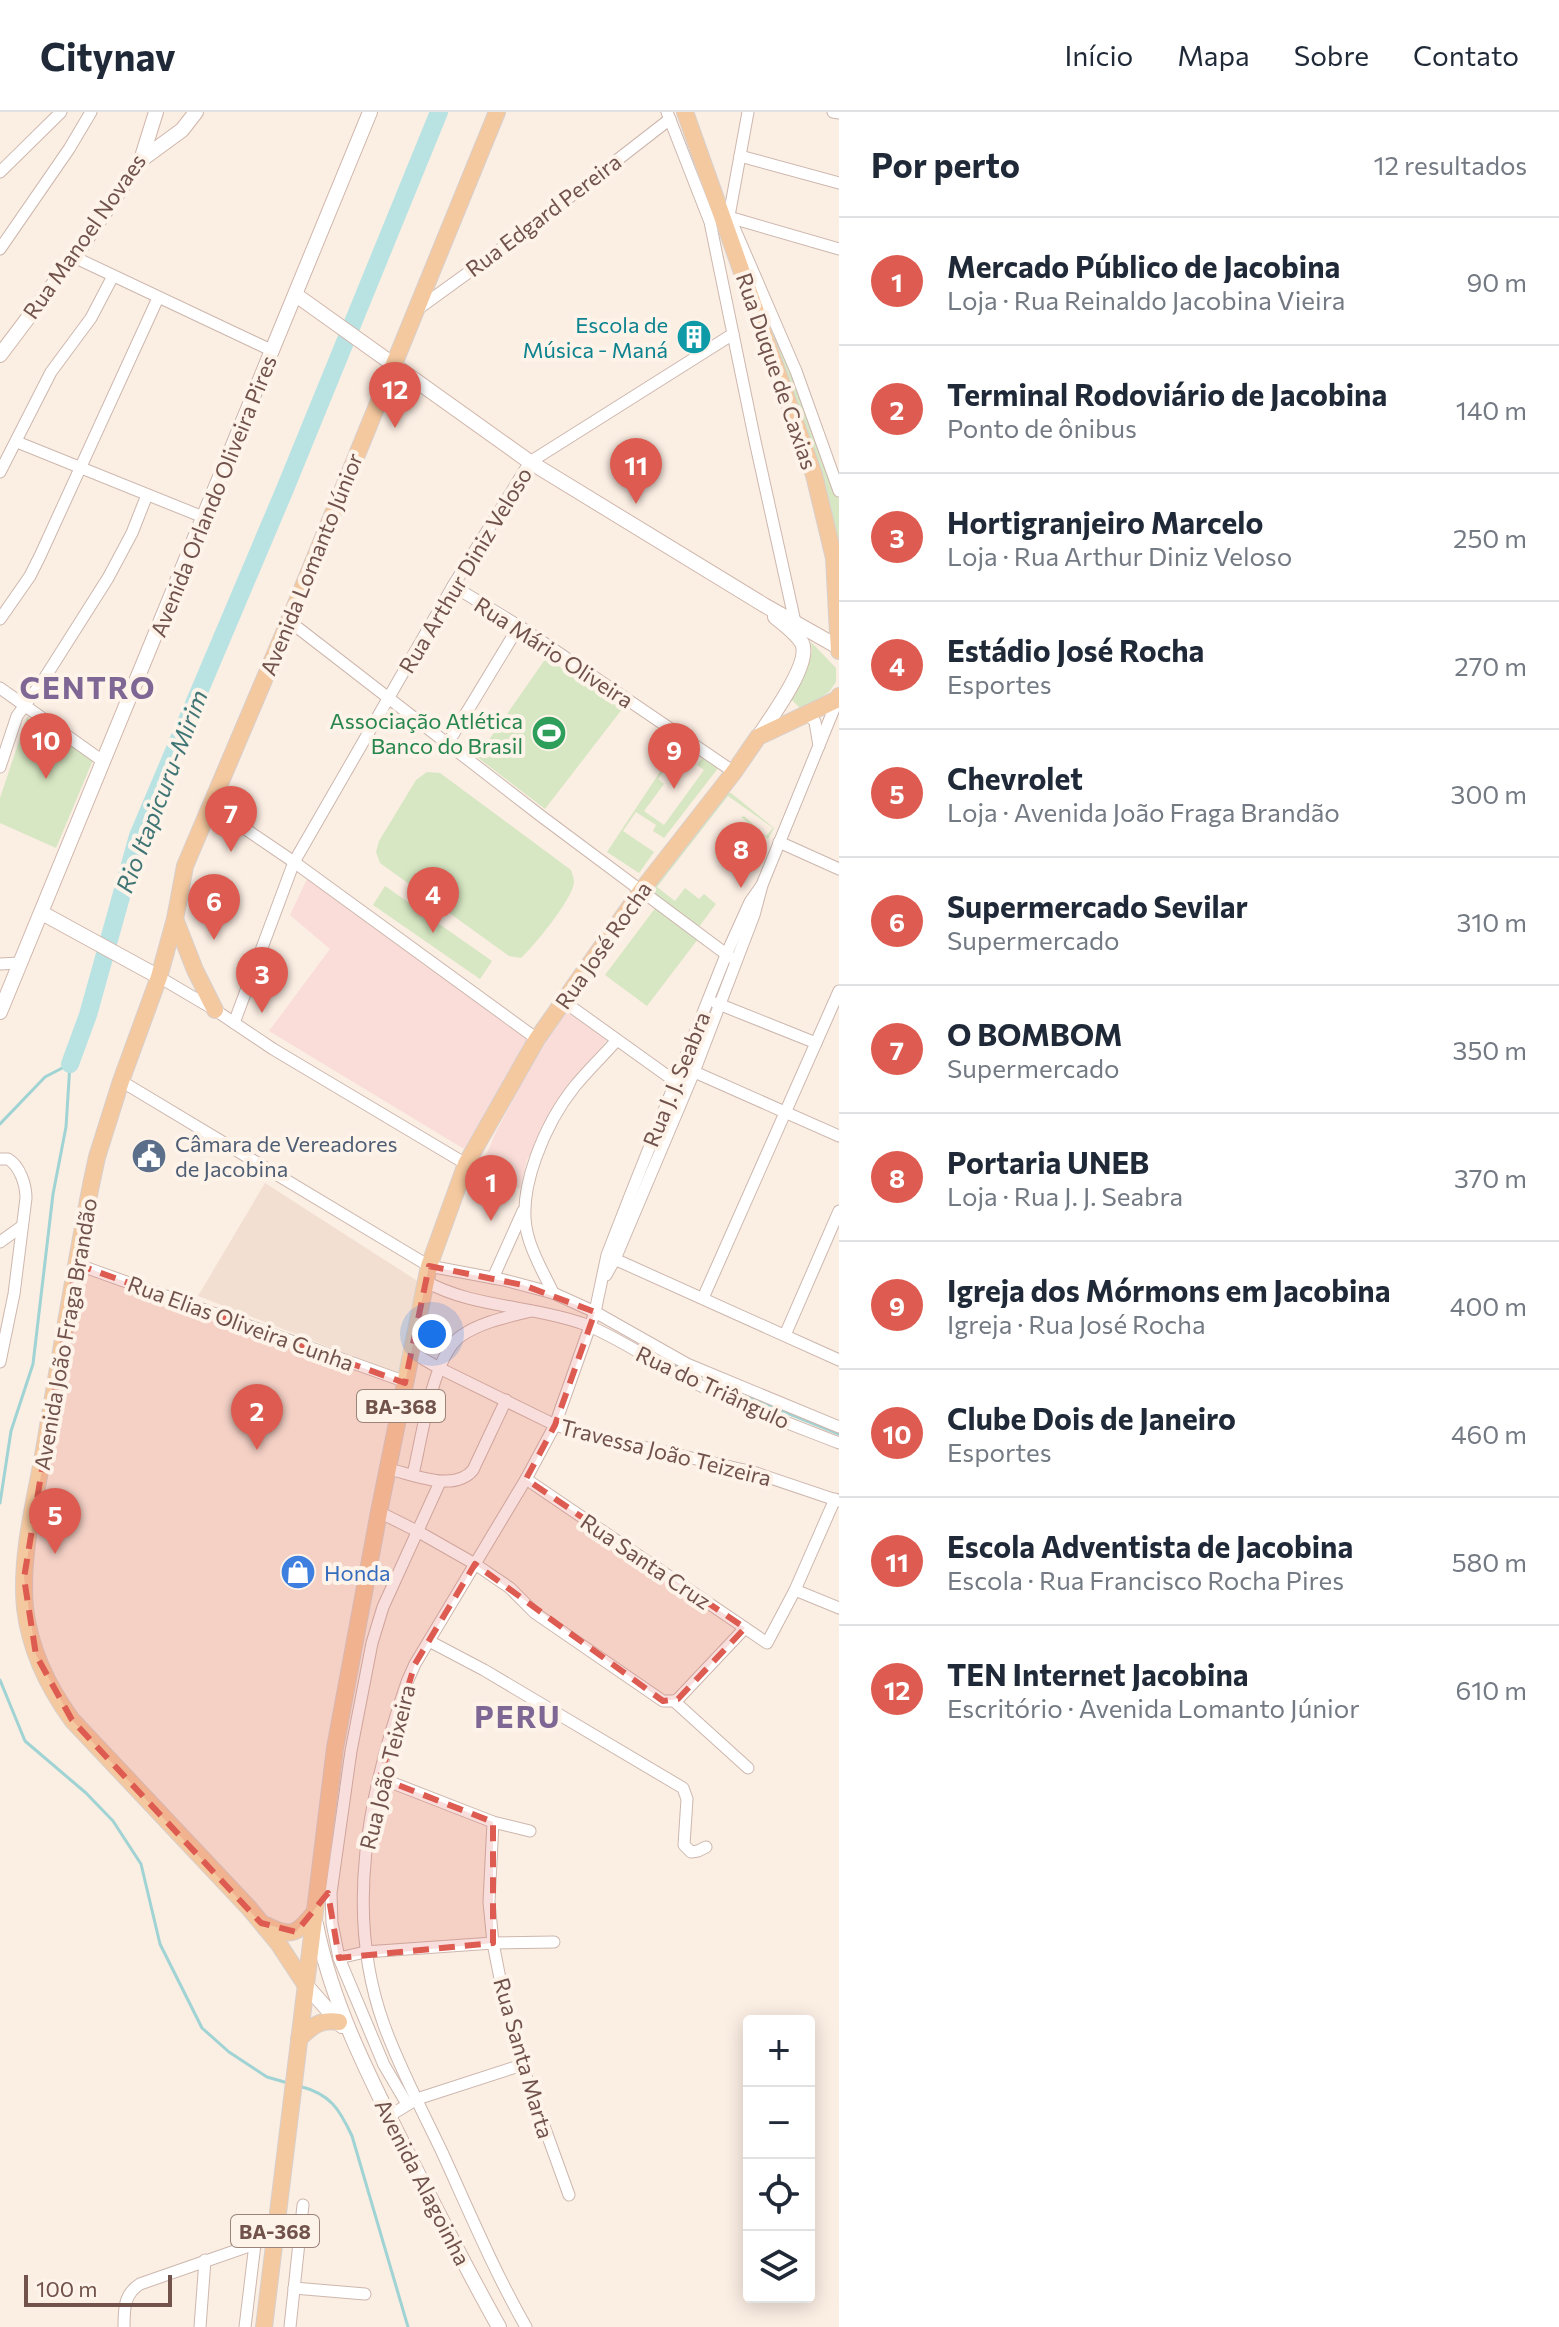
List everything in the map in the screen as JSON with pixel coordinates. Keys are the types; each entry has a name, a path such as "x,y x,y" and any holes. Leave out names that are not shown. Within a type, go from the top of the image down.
{"main road":[{"name":"Avenida Lomanto Júnior","path":"153,974 175,919 185,866 289,621 388,362 416,310 497,112"},
{"name":"Rua Duque de Caxias","path":"674,114 720,218 814,475 834,558 838,646"},
{"path":"758,737 838,697"},
{"name":"Rua José Rocha","path":"466,1164 537,1039 641,891 758,737"},
{"path":"175,919 215,1010"},
{"name":"Avenida João Fraga Brandão","path":"153,974 97,1157 76,1264 24,1578 25,1609 36,1655 55,1696 72,1720 261,1923 305,1984"},
{"name":"BA-368","path":"314,1912 324,1893 343,1750 346,1685 411,1352 427,1274 466,1164"},
{"path":"261,1923 290,1934 302,1928 314,1912"},
{"path":"305,1984 314,1912"},
{"name":"BA-368","path":"264,2327 305,1984"},
{"path":"299,2039 319,2022 344,2029"}],"street":[{"path":"0,172 61,112"},
{"path":"0,249 91,112"},
{"name":"Rua Manoel Novaes","path":"0,355 74,257 141,160 156,112"},
{"path":"141,160 182,130 196,112"},
{"name":"Avenida Orlando Oliveira Pires","path":"0,1012 273,351 302,300 370,112"},
{"path":"748,112 740,156 720,218 839,249"},
{"name":"Rua Edgard Pereira","path":"416,310 531,227 674,114"},
{"path":"740,156 839,183"},
{"name":"Rua Duque de Caxias","path":"720,218 733,334 795,622"},
{"name":"Rua Duque de Caxias","path":"720,218 796,371 839,491"},
{"path":"74,257 273,351"},
{"path":"0,472 51,372 91,318 113,276"},
{"path":"0,619 30,576 158,298"},
{"path":"302,300 530,462 764,605 838,646"},
{"name":"Rua Arthur Diniz Veloso","path":"234,1023 294,862 453,586 530,462 733,334"},
{"path":"17,442 203,517"},
{"path":"0,767 14,723 23,706 44,679 108,578 132,533 147,495"},
{"name":"Rua Mário Oliveira","path":"453,586 519,626 734,772"},
{"path":"758,737 782,700 804,653 803,644 764,605"},
{"path":"289,621 732,958"},
{"path":"448,743 519,626"},
{"path":"0,688 104,762"},
{"name":"Rua J. J. Seabra","path":"589,1326 603,1278 708,1000 754,915 762,885 838,697"},
{"path":"807,713 815,722 819,747"},
{"path":"210,805 294,862 537,1039"},
{"path":"779,842 839,869"},
{"path":"42,913 215,1010 273,1049 466,1164"},
{"name":"Rua J. J. Seabra","path":"635,1198 694,1072 720,1005 732,958"},
{"path":"0,964 19,963"},
{"path":"703,1298 838,996"},
{"path":"708,1000 816,1043"},
{"path":"563,1001 676,1082"},
{"path":"553,1293 528,1238 525,1207 529,1176 543,1141 573,1088 617,1040"},
{"path":"682,1067 839,1136"},
{"path":"121,1081 427,1274"},
{"path":"0,1159 13,1161 26,1190 14,1294 0,1362"},
{"path":"493,1278 525,1207"},
{"path":"785,1335 839,1211"},
{"path":"0,1242 21,1227"},
{"path":"611,1257 839,1360"},
{"name":"Rua Elias Oliveira Cunha","path":"76,1264 406,1382"},
{"name":"Rua do Triângulo","path":"427,1274 493,1278 553,1293 595,1312 687,1364 839,1427"},
{"name":"Rua do Triângulo","path":"427,1274 438,1289 466,1298 535,1310 589,1326 706,1389 839,1443"},
{"path":"413,1474 439,1368 452,1343 462,1335 502,1318 535,1310"},
{"name":"Rua João Teixeira","path":"412,2102 383,2023 365,1952 362,1884 367,1830 404,1692 415,1664 555,1425 589,1326"},
{"name":"Travessa João Teizeira","path":"411,1352 555,1425 753,1472 837,1500"},
{"path":"388,1469 440,1482 464,1479 473,1470 506,1400"},
{"name":"Rua Santa Cruz","path":"526,1479 767,1643 795,1590"},
{"path":"343,1750 383,1607 440,1482"},
{"path":"837,1500 795,1590 839,1608"},
{"path":"379,1512 475,1564 510,1588 535,1613 669,1701 748,1768"},
{"path":"358,1625 375,1630"},
{"path":"669,1701 745,1628"},
{"path":"429,1641 484,1670 683,1788 687,1799 684,1845 691,1852 706,1847"},
{"path":"380,1778 493,1822 530,1831"},
{"name":"Rua Santa Marta","path":"493,1822 489,1902 493,1943 522,2065 569,2195"},
{"path":"324,1893 339,1958 384,2065 412,2102 526,2327"},
{"path":"314,1912 344,2029"},
{"path":"339,1958 365,1952 554,1942"},
{"path":"305,1984 344,2029"},
{"name":"Avenida Alagoinha","path":"344,2029 499,2327"},
{"path":"389,2116 412,2102 522,2065"},
{"path":"290,2327 303,2205"},
{"path":"124,2322 126,2300 133,2288 274,2236"},
{"path":"245,2327 255,2244"},
{"path":"200,2327 205,2260"},
{"path":"294,2288 365,2294"}],"highlighted area":[{"path":"76,1264 405,1383 429,1266 523,1285 595,1312 555,1425 526,1479 745,1628 678,1699 663,1701 475,1564 415,1664 380,1778 493,1822 493,1943 339,1958 328,1893 296,1932 261,1923 72,1720 36,1655 24,1578"}],"shaded area":[{"path":"307,879 528,1039 464,1149 269,1031 330,949 290,915"},
{"path":"566,1011 607,1040 563,1093 527,1160 520,1189 481,1168 536,1055"},
{"path":"265,1183 419,1282 398,1374 198,1296"}],"green space":[{"path":"740,234 839,499 839,617 837,552 765,331"},
{"path":"811,642 836,668 836,682 829,692 802,710 790,698 812,652"},
{"name":"Associação Atlética Banco do Brasil","path":"546,658 623,708 545,809 477,757"},
{"path":"27,717 93,760 56,848 0,823 0,798"},
{"path":"683,737 700,749 693,762 684,756 674,770 667,766 658,779 664,784 644,811 664,825 704,770 697,765 706,753 722,763 664,838 653,831 656,825 636,812 623,831 654,852 639,873 607,852"},
{"path":"427,772 440,773 571,870 574,882 567,899 521,958 509,956 380,863 376,852 379,841 416,780"},
{"path":"724,792 731,793 774,828 768,839 741,817 744,816 766,836 773,828 728,796 657,887 675,901 685,888 699,899 704,894 716,904 695,932 645,894"},
{"path":"385,886 492,961 480,979 373,905"},
{"path":"656,907 698,939 647,1006 605,975"}],"waterway":[{"name":"Rio Itapicuru-Mirim","path":"70,1064 88,1015 138,836 285,489 439,112"},
{"path":"0,1124 45,1077 70,1064"},
{"name":"Rio Itapicuru-Mirim","path":"0,1503 11,1431 33,1364 53,1194 66,1127 70,1064"},
{"path":"655,1355 693,1375 839,1434"},
{"name":"Rio Itapicuru-Mirim","path":"0,1680 25,1741 86,1793 113,1821 141,1864 160,1944 202,2028 229,2052 267,2077 288,2083"},
{"name":"Rio Itapicuru-Mirim","path":"299,2086 326,2098 343,2118 352,2136 408,2327"}],"place":[{"name":"Escola de Música - Maná","path":"694,337"},
{"name":"TEN Internet Jacobina","path":"395,428"},
{"name":"Escola Adventista de Jacobina","path":"636,504"},
{"name":"Associação Atlética Banco do Brasil","path":"549,733"},
{"name":"Clube Dois de Janeiro","path":"46,779"},
{"name":"Igreja dos Mórmons em Jacobina","path":"674,789"},
{"name":"O BOMBOM","path":"231,852"},
{"name":"Portaria UNEB","path":"741,888"},
{"name":"Estádio José Rocha","path":"433,933"},
{"name":"Supermercado Sevilar","path":"214,940"},
{"name":"Hortigranjeiro Marcelo","path":"262,1013"},
{"name":"Câmara de Vereadores de Jacobina","path":"149,1156"},
{"name":"Mercado Público de Jacobina","path":"491,1221"},
{"name":"Terminal Rodoviário de Jacobina","path":"257,1450"},
{"name":"Chevrolet","path":"55,1554"},
{"name":"Honda","path":"298,1572"}],"district":[{"name":"CENTRO","path":"88,686"},
{"name":"PERU","path":"518,1715"}]}
